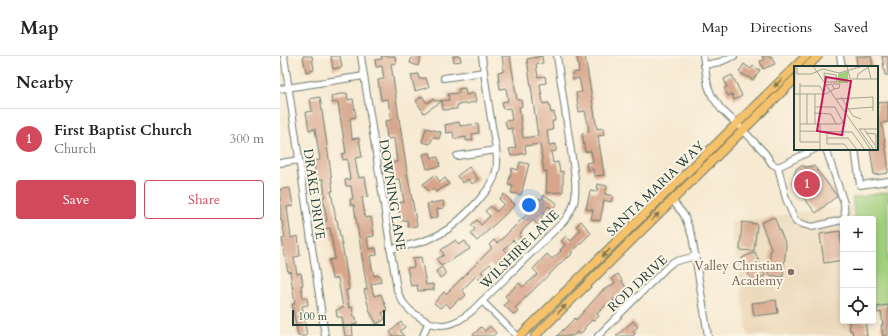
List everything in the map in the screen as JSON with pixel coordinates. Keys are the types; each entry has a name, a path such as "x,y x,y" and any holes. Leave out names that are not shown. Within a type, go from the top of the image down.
{"main road":[{"name":"SANTA MARIA WAY","path":"797,66 806,56"},
{"path":"808,66 818,56"},
{"name":"SANTA MARIA WAY","path":"535,336 672,200 794,69"},
{"name":"SANTA MARIA WAY","path":"520,336 740,127 794,80"}],"street":[{"name":"DRAKE DRIVE","path":"284,56 325,336"},
{"name":"DOWNING LANE","path":"362,56 397,290 400,299 412,313 428,323"},
{"path":"390,249 422,243 449,229 468,212 488,190 493,181 497,167 496,150 482,56"},
{"name":"WILSHIRE LANE","path":"428,323 439,325 457,322 468,315 563,222 574,206 576,196 575,178 557,56"},
{"path":"702,56 708,86 712,96 721,109 740,127 772,164 778,167 786,199 796,222 812,227 842,220 845,217 844,203 826,150"},
{"path":"704,65 720,62 734,56"},
{"path":"840,56 842,66"},
{"path":"444,78 484,72"},
{"path":"280,89 364,76"},
{"path":"457,156 496,150"},
{"path":"778,167 813,150"},
{"path":"855,150 860,185 888,181"},
{"path":"280,163 299,160"},
{"path":"672,200 684,215 692,236 708,336"},
{"name":"ROD DRIVE","path":"598,336 673,262 696,256"},
{"path":"482,301 517,336"},
{"path":"423,336 428,323"}],"shaded area":[{"name":"Valley Christian Academy","path":"852,205 854,216 840,216 840,324 870,324 872,336 748,336 731,223"}],"green space":[{"path":"888,192 888,303 876,305 876,216 855,216 852,198"}],"building":[{"path":"303,56 312,56 314,70 306,72"},
{"path":"331,56 340,56 342,67 333,69"},
{"path":"381,56 395,56 396,63 391,64 407,172 417,226 408,227 407,220 401,221 398,210 397,203 404,202 400,179 394,180 390,163 397,162 394,138 387,139 385,121 391,120 388,99 381,100 378,80 384,79 382,66 376,67 375,60 382,59"},
{"path":"412,56 421,56 418,66 410,63"},
{"path":"453,56 460,56 461,61 454,62"},
{"path":"502,56 510,56 517,100 521,100 522,106 519,107 523,138 538,136 527,59 542,56 543,63 536,64 538,77 545,76 546,83 540,84 543,104 549,103 551,113 554,112 555,121 552,121 553,130 547,131 549,145 556,144 556,151 551,152 553,163 558,162 560,172 563,171 563,192 546,193 547,171 544,172 540,144 525,146 526,153 511,156 509,149 516,148 512,128 507,129 505,121 512,120 510,108 503,109 502,102 508,101 506,88 500,89 499,82 498,72 504,71"},
{"path":"577,56 585,56 597,129 603,128 604,135 598,136 604,175 594,176 593,169 587,170 586,163 593,162 591,151 585,152 582,133 589,132 585,111 579,112 576,93 582,92 579,78 573,80 572,73 579,72"},
{"path":"762,56 771,56 775,64 763,69 760,61 764,60"},
{"path":"856,56 871,56 873,66 857,66"},
{"path":"882,56 888,56 888,75 885,75"},
{"path":"744,64 751,69 753,66 760,70 753,80 739,72"},
{"path":"418,74 419,79 426,78 429,87 415,91 411,75"},
{"path":"732,75 742,96 734,100 732,94 728,96 724,88 727,87 724,79"},
{"path":"465,88 466,95 474,93 476,102 457,105 457,109 443,110 442,101 424,113 416,101 422,96 427,103 433,99 435,101 449,100 448,94 459,93 458,89"},
{"path":"347,93 348,100 353,99 356,117 350,118 352,139 359,138 362,157 355,158 357,170 359,178 365,177 368,196 362,197 365,218 371,217 373,228 374,236 367,237 369,249 376,248 377,255 370,256 372,268 374,276 380,275 381,282 371,284 374,296 381,294 387,310 382,313 385,319 377,324 370,312 364,290 367,289 354,205 351,205 350,199 353,199 351,186 346,186 345,180 350,179 347,159 343,160 342,154 346,153 338,102 332,103 331,96"},
{"path":"320,97 333,191 331,191 345,261 349,290 346,290 349,308 352,307 357,324 352,325 353,336 345,336 342,317 337,317 336,310 343,308 338,278 332,279 329,260 335,259 330,228 324,229 323,222 327,221 323,197 325,196 323,179 316,180 314,161 320,160 315,129 309,130 306,112 312,111 310,99"},
{"path":"888,102 888,122 882,123 888,173 874,175 870,150 878,150 878,103"},
{"path":"459,122 460,126 478,124 479,133 472,134 473,140 466,141 466,137 454,139 453,132 446,133 445,125"},
{"path":"426,128 441,132 439,139 433,137 430,144 422,142"},
{"path":"430,153 432,158 438,157 440,166 427,169 423,154"},
{"path":"520,162 529,164 521,195 511,193 513,186 508,185 512,168 518,170"},
{"path":"800,166 814,166 837,196 816,213 792,183 796,169"},
{"path":"469,167 478,179 472,184 468,179 463,183 457,176"},
{"path":"435,175 440,182 445,178 449,184 436,192 433,188 429,192 423,184"},
{"path":"598,184 607,186 605,194 613,196 611,202 604,200 600,221 591,219 593,210 586,209 590,191 597,192"},
{"path":"290,188 293,206 287,207 291,238 298,236 300,256 294,257 297,274 301,273 303,298 307,298 308,305 302,306 307,336 298,336 292,304 295,304 290,271 288,272 282,239 285,238 280,217 280,189"},
{"path":"504,194 515,205 477,241 471,234 475,229 471,225 477,220 481,225 490,216 485,211 491,206 496,212 504,204 499,199"},
{"path":"544,195 557,203 553,209 548,206 541,218 543,220 538,225 533,220 523,230 519,236 523,240 518,245 513,240 504,249 509,254 494,268 490,264 481,272 486,276 481,281 476,276 462,290 466,295 461,300 460,298 450,308 446,303 440,308 434,303 444,292 446,294 492,248 489,245 494,240 497,243 504,237 533,208 539,198 541,200"},
{"path":"443,201 444,208 437,209 438,217 430,219 427,204"},
{"path":"774,217 786,245 783,277 768,275 771,248 761,223"},
{"path":"581,221 591,233 568,258 567,257 515,308 518,311 514,315 504,305 509,300 505,296 519,283 523,287 538,274 533,269 547,254 552,259 561,251 560,250 565,245 561,241 566,236 571,241 580,230 576,226"},
{"path":"742,222 757,224 754,251 740,250"},
{"path":"840,231 840,260 824,263 820,234"},
{"path":"456,240 459,245 465,241 470,249 441,266 437,259 444,255 441,250"},
{"path":"755,252 765,276 752,282 742,258"},
{"path":"421,257 426,285 433,284 434,290 418,291 417,285 411,286 407,268 414,267 413,258"},
{"path":"442,267 446,274 440,278 436,271"},
{"path":"618,274 628,291 613,300 616,303 611,307 607,304 597,314 599,316 594,321 592,320 579,335 577,332 573,336 557,336 575,318 576,320 602,291 615,283 612,278"},
{"path":"776,300 778,313 754,316 752,303"},
{"path":"888,305 888,336 883,336 881,312 878,313 877,307"},
{"path":"633,321 638,327 633,331 635,334 632,336 616,336"},
{"path":"401,322 405,327 400,331 404,336 393,336 390,332"},
{"path":"849,324 865,324 867,336 853,336 852,330 850,331"},
{"path":"490,326 496,333 493,336 472,336 481,327 485,331"}],"place":[{"name":"First Baptist Church","path":"807,184"},
{"name":"Valley Christian Academy","path":"791,272"}]}
